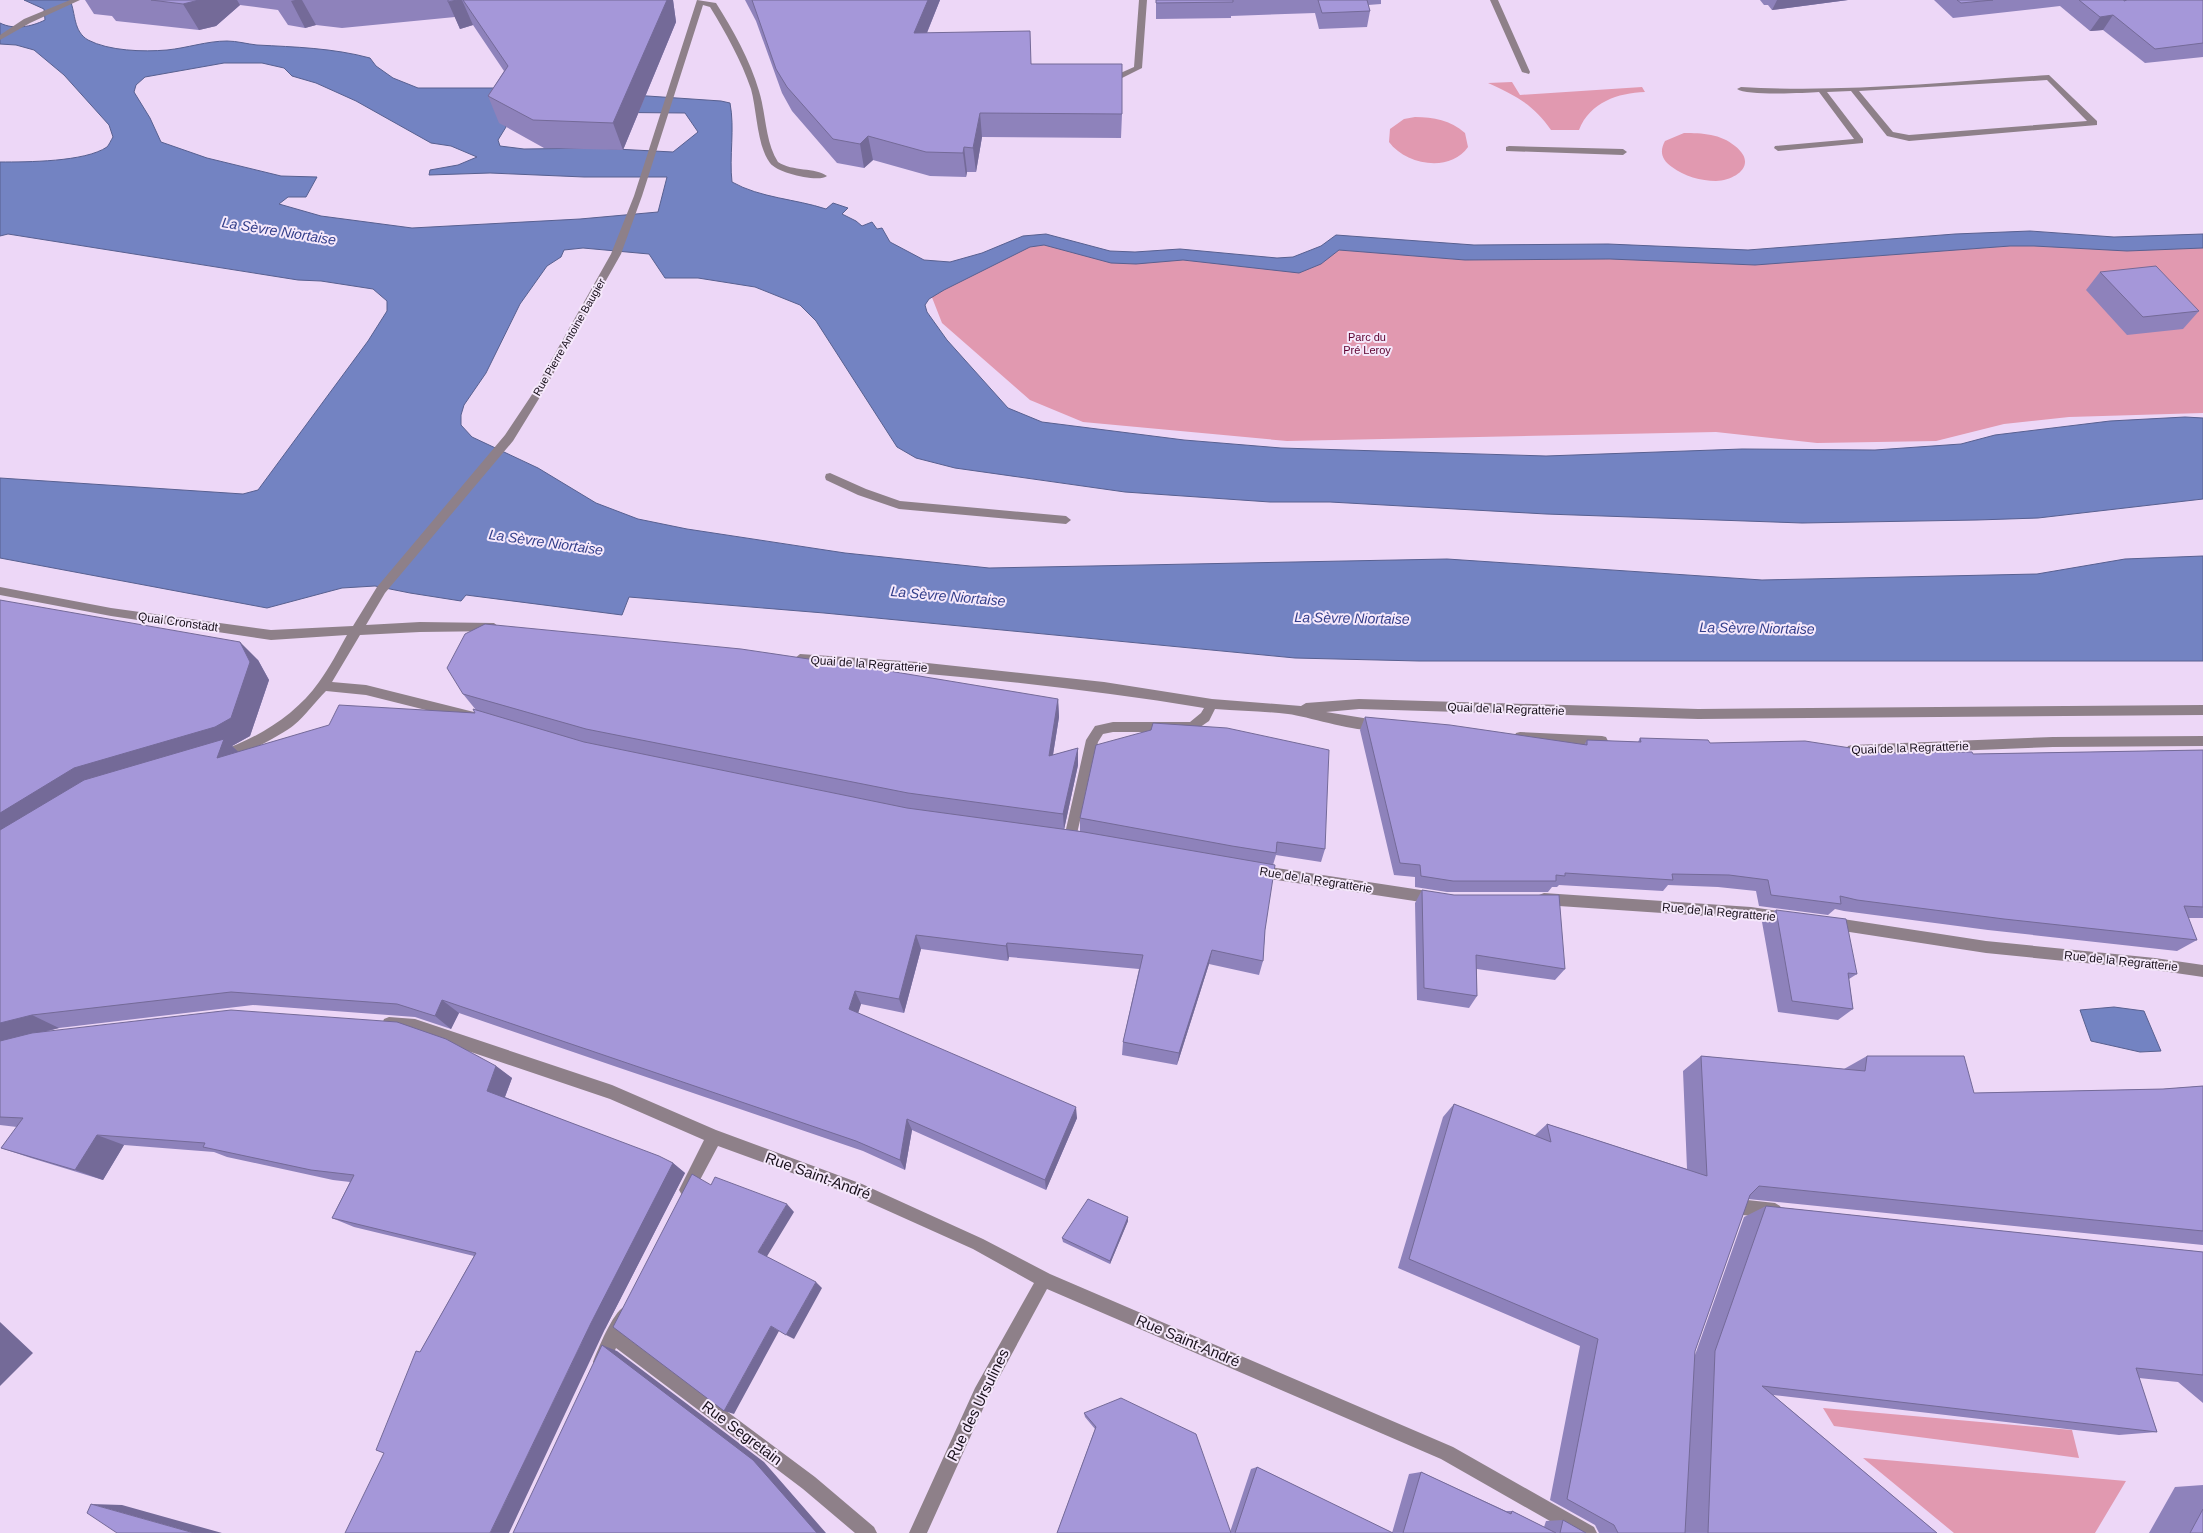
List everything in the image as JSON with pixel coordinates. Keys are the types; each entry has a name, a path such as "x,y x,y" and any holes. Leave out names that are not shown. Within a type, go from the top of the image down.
{"street":[{"path":"0,38 43,13 76,0"},
{"path":"1098,77 1117,77 1138,68 1143,0"},
{"path":"1494,0 1526,72"},
{"path":"701,1 712,5 734,40 755,85 771,158 776,164 785,169 823,176"},
{"name":"Rue Pierre Antoine Baugier","path":"211,759 238,751 289,722 323,686 381,590 499,450 535,398 616,254 638,196 668,98 701,1"},
{"path":"1741,89 1780,92 1821,90 1853,89 1905,88 2049,77 2094,122 1909,138 1890,134 1853,89"},
{"path":"1778,148 1860,141 1821,90"},
{"path":"1509,149 1623,152"},
{"path":"830,477 862,492 899,504 951,511 1066,520"},
{"name":"Quai Cronstadt","path":"0,590 111,612 271,635 357,632"},
{"path":"357,632 420,627 507,629"},
{"name":"Quai de la Regratterie","path":"784,658 928,668 1104,687 1212,704 1289,709 1358,704 1698,714 2203,710"},
{"path":"323,686 366,690 485,720"},
{"path":"1085,840 1065,837 1092,740 1099,730 1113,727 1193,727 1205,717 1212,704"},
{"name":"Quai de la Regratterie","path":"1289,709 1357,723 1395,726"},
{"path":"1508,736 1612,742"},
{"name":"Quai de la Regratterie","path":"1842,749 1860,751 2053,742 2203,741"},
{"name":"Rue de la Regratterie","path":"1239,869 1447,900"},
{"name":"Rue de la Regratterie","path":"1535,899 1750,913 1799,919"},
{"name":"Rue de la Regratterie","path":"1819,922 1986,947 2155,964 2203,971"},
{"name":"Rue Saint-André","path":"377,1023 415,1026 612,1092 714,1137 857,1189 978,1244 1044,1280 1447,1453 1588,1533"},
{"path":"682,1200 714,1137"},
{"path":"1728,1235 1738,1207 1786,1212"},
{"name":"Rue des Ursulines","path":"918,1533 981,1394 1044,1280"},
{"path":"596,1372 630,1302"},
{"name":"Rue Segretain","path":"613,1336 809,1483 868,1533"}],"green space":[{"path":"1512,82 1520,95 1642,87 1645,92 1625,94 1606,101 1590,112 1579,130 1551,130 1531,107 1488,83"},
{"path":"1415,117 1435,119 1454,125 1465,133 1468,147 1460,155 1440,163 1417,161 1406,156 1389,142 1390,129 1404,119"},
{"path":"1684,133 1711,135 1730,142 1742,153 1745,165 1737,174 1724,180 1704,180 1682,173 1664,159 1662,149 1665,141"},
{"name":"Parc du Pré Leroy","path":"1030,240 1094,253 1167,253 1301,269 1340,245 1610,257 2020,242 2203,241 2203,413 2069,417 2004,424 1936,441 1817,443 1716,432 1287,441 1083,422 1030,400 942,323 924,277"},
{"path":"1823,1408 2072,1430 2079,1458 1834,1426"},
{"path":"1863,1458 2126,1481 2095,1533 1954,1533"}],"water":[{"name":"La Sèvre Niortaise","path":"24,0 70,0 77,27 83,36 96,44 116,49 137,51 167,50 227,41 257,45 314,48 370,58 376,66 393,78 418,88 530,88 730,103 732,182 754,192 826,209 833,203 848,208 842,214 862,226 872,222 877,229 882,228 890,242 924,260 950,262 982,253 1023,236 1046,234 1110,251 1135,252 1180,249 1277,258 1293,257 1321,246 1336,235 1474,245 1608,244 1748,250 1955,234 2030,231 2114,237 2203,234 2203,248 2127,251 2010,246 1755,265 1610,259 1465,260 1339,250 1321,264 1299,273 1183,260 1136,264 1111,263 1044,245 1030,247 944,290 929,299 925,305 927,312 947,340 1008,408 1042,422 1184,440 1281,448 1546,456 1742,449 1875,450 1961,444 1995,435 2110,421 2185,417 2203,418 2203,499 2038,518 1802,523 1546,514 1330,502 1270,502 1125,492 955,468 916,458 897,447 816,321 800,305 755,287 698,278 665,278 649,254 583,248 564,250 561,257 547,266 520,304 486,373 464,405 461,425 472,437 538,468 596,503 638,519 687,529 845,553 989,568 1447,559 1762,580 2037,574 2125,559 2203,556 2203,661 1419,661 1295,658 824,613 629,597 622,615 466,595 461,601 375,586 342,588 267,608 0,558 0,478 243,494 258,490 368,341 387,311 387,301 373,289 321,281 298,280 8,234 0,236 0,162 55,160 85,156 107,147 113,137 109,125 64,75 34,50 16,45 0,44 0,23 17,27 34,24 45,20 44,9","holes":["224,63 262,63 284,68 292,76 316,83 356,101 431,143 451,146 477,157 458,165 430,170 429,175 490,173 584,177 667,177 658,212 580,219 412,228 321,216 279,204 288,197 306,197 317,177 281,176 207,158 161,142 150,118 134,92 136,85 145,77","570,112 685,113 698,132 673,152 596,148 524,149 500,146 498,140 506,127 503,124"]},
{"path":"2114,1007 2144,1011 2161,1051 2140,1052 2091,1041 2080,1010"}],"building":[{"path":"151,0 199,0 183,4"},
{"path":"463,0 667,0 613,123 533,120 488,96 508,66"},
{"path":"752,0 928,0 914,33 1030,31 1031,64 1122,64 1122,114 980,113 973,148 964,147 963,153 926,152 868,136 860,144 833,139 787,87 776,69"},
{"path":"1156,0 1233,0 1233,2 1156,3"},
{"path":"1318,0 1367,0 1370,11 1322,13"},
{"path":"1957,0 1993,0 1961,3"},
{"path":"2079,0 2203,0 2203,43 2155,49 2113,15 2100,17"},
{"path":"2156,266 2199,311 2143,317 2100,272"},
{"path":"0,600 240,642 250,662 231,718 215,727 74,768 0,813"},
{"path":"485,624 741,649 1058,699 1049,756 1078,748 1063,814 908,793 586,729 463,694 447,668 465,634"},
{"path":"339,705 475,713 473,709 584,742 907,808 1084,832 1275,865 1265,930 1263,961 1212,950 1179,1053 1123,1042 1143,955 1007,943 1006,946 916,935 899,999 855,991 849,1009 1076,1107 1045,1180 907,1119 900,1160 856,1141 442,1000 435,1016 397,1004 231,992 32,1015 0,1023 0,830 84,780 224,739 217,758 329,725"},
{"path":"1365,717 1450,725 1587,745 1587,740 1641,742 1640,738 1708,740 1710,743 1805,741 1883,753 1972,752 1973,754 2203,750 2203,907 2184,906 2197,940 2004,919 1857,900 1840,896 1841,904 1771,895 1768,880 1729,875 1672,874 1673,880 1565,873 1565,876 1556,875 1556,881 1453,881 1421,876 1420,865 1400,863"},
{"path":"1153,723 1227,728 1329,750 1325,849 1277,842 1276,853 1080,818 1096,745 1151,730"},
{"path":"1422,890 1454,895 1559,895 1565,969 1476,955 1477,996 1424,988"},
{"path":"1776,910 1846,919 1857,974 1848,973 1853,1009 1792,1001"},
{"path":"231,1010 397,1022 446,1039 496,1066 487,1091 673,1163 591,1323 490,1533 345,1533 384,1453 376,1450 416,1351 420,1352 476,1253 332,1218 354,1175 311,1170 203,1147 205,1143 97,1135 75,1170 1,1148 23,1118 0,1117 0,1041 32,1033"},
{"path":"1701,1056 1865,1071 1867,1056 1964,1056 1974,1093 2163,1089 2203,1086 2203,1231 1759,1186 1750,1195 1695,1351 1685,1533 1618,1533 1614,1525 1567,1499 1598,1339 1409,1259 1454,1104 1551,1142 1547,1124 1707,1176"},
{"path":"692,1174 711,1185 715,1177 787,1204 758,1252 816,1282 786,1335 771,1326 724,1411 613,1327"},
{"path":"1088,1199 1128,1217 1110,1261 1062,1238"},
{"path":"1766,1206 2203,1252 2203,1375 2136,1368 2157,1432 1762,1386 1937,1533 1708,1533 1715,1351"},
{"path":"602,1345 753,1460 817,1533 513,1533"},
{"path":"1121,1398 1196,1434 1231,1533 1057,1533 1096,1427 1084,1413"},
{"path":"1257,1467 1393,1533 1235,1533"},
{"path":"1421,1472 1511,1514 1512,1511 1556,1533 1403,1533"},
{"path":"91,1504 194,1533 117,1533 87,1513"},
{"path":"2203,1509 2203,1533 2190,1533"},
{"path":"1563,1520 1586,1533 1560,1533"}]}
